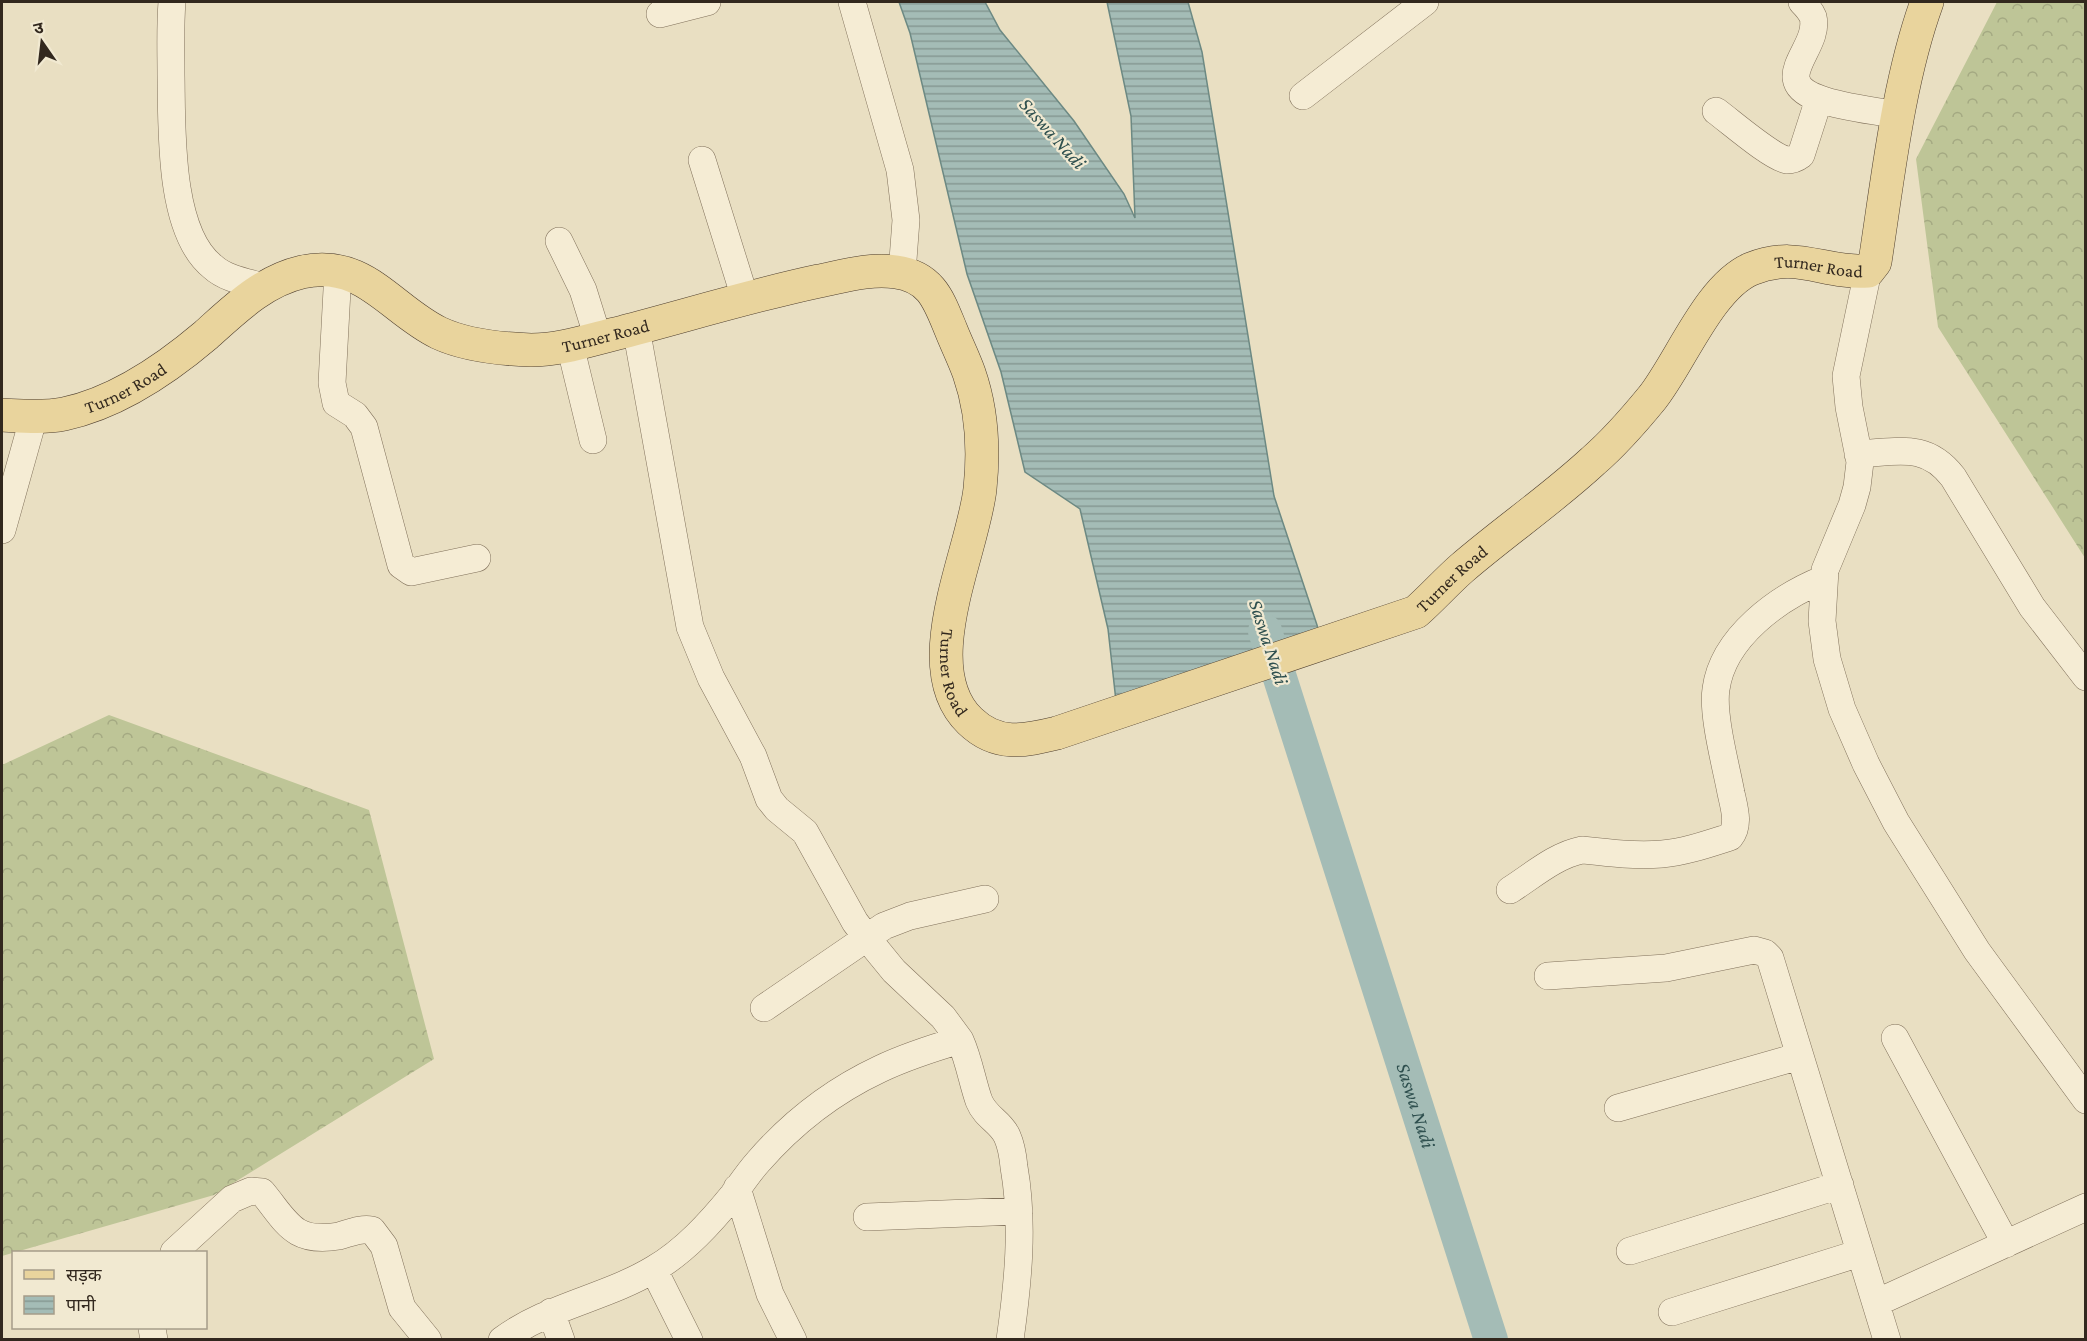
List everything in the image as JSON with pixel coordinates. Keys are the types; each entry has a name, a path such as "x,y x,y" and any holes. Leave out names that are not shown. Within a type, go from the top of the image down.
{"main road":[{"name":"Turner Road","path":"2,415 62,415 114,396 160,371 264,287 296,273 316,269 338,271 354,276 373,286 436,332 450,338 508,349 534,350 584,342 745,298 849,275 871,272 902,273 917,278 930,287 938,300 969,374 978,403 982,445 980,490 958,577 949,621 946,653 953,699 970,721 984,733 1009,740 1030,739 1057,733 1416,612 1461,569 1561,489 1619,436 1654,395 1702,319 1728,285 1749,270 1784,261 1806,262 1850,272 1868,271 1875,262 1898,115 1927,2"}],"street":[{"path":"172,2 172,131 178,196 186,228 199,252 213,268 237,280 264,287"},
{"path":"660,14 706,2"},
{"path":"852,2 902,180 906,220 902,273"},
{"path":"1303,96 1425,2"},
{"path":"1802,2 1812,16 1813,29 1796,72 1799,87 1819,99 1898,115"},
{"path":"1716,111 1770,152 1787,160 1796,159 1801,155 1819,99"},
{"path":"702,160 745,298"},
{"path":"559,241 582,290 584,342 593,440"},
{"path":"338,271 333,398 336,403 360,419 364,427 401,565 411,572 477,558"},
{"path":"1868,271 1846,376 1849,407 1860,462 1857,488 1852,505 1825,570 1822,621 1827,659 1842,709 1866,764 1896,822 1977,951 2085,1100"},
{"path":"636,328 690,627 711,678 753,756 769,799 777,809 805,832 855,922 867,938 894,971 943,1017 960,1040 968,1056 984,1111 1002,1126 1008,1137 1018,1187 1019,1211 1018,1286 1010,1340"},
{"path":"2,530 34,416"},
{"path":"1858,454 1912,451 1932,456 1943,464 2032,607 2085,677"},
{"path":"1510,890 1559,859 1582,850 1634,855 1663,854 1730,837 1735,832 1735,814 1716,710 1716,689 1722,668 1731,650 1750,626 1782,600 1803,587 1824,579"},
{"path":"764,1008 884,926 910,916 986,899"},
{"path":"1548,976 1666,968 1754,950 1765,953 1770,958 1887,1340"},
{"path":"1895,1038 2006,1244"},
{"path":"502,1340 519,1327 550,1312 654,1269 703,1229 757,1163 801,1119 879,1070 915,1054 960,1040"},
{"path":"1618,1108 1800,1056"},
{"path":"1630,1251 1840,1185"},
{"path":"737,1188 770,1294 793,1340"},
{"path":"175,1251 232,1199 251,1191 262,1192 281,1218 302,1235 315,1238 359,1230 372,1230 384,1246 402,1308 428,1340"},
{"path":"1876,1303 2085,1207"},
{"path":"867,1218 1019,1211"},
{"path":"1672,1312 1860,1253"},
{"path":"654,1269 689,1340"},
{"path":"550,1312 561,1340"}],"green space":[{"path":"1997,2 2085,2 2085,558 1938,327 1916,159"},
{"path":"109,715 369,810 434,1059 214,1195 19,1251 12,1251 12,1253 2,1256 2,765"}],"water":[{"path":"899,2 985,2 1000,30 1074,121 1124,194 1135,218 1131,116 1107,2 1188,2 1202,52 1274,496 1320,634 1116,701 1108,629 1080,509 1025,472 1001,372 967,274 910,33"}],"waterway":[{"name":"Saswa Nadi","path":"1265,631 1491,1340"}]}
